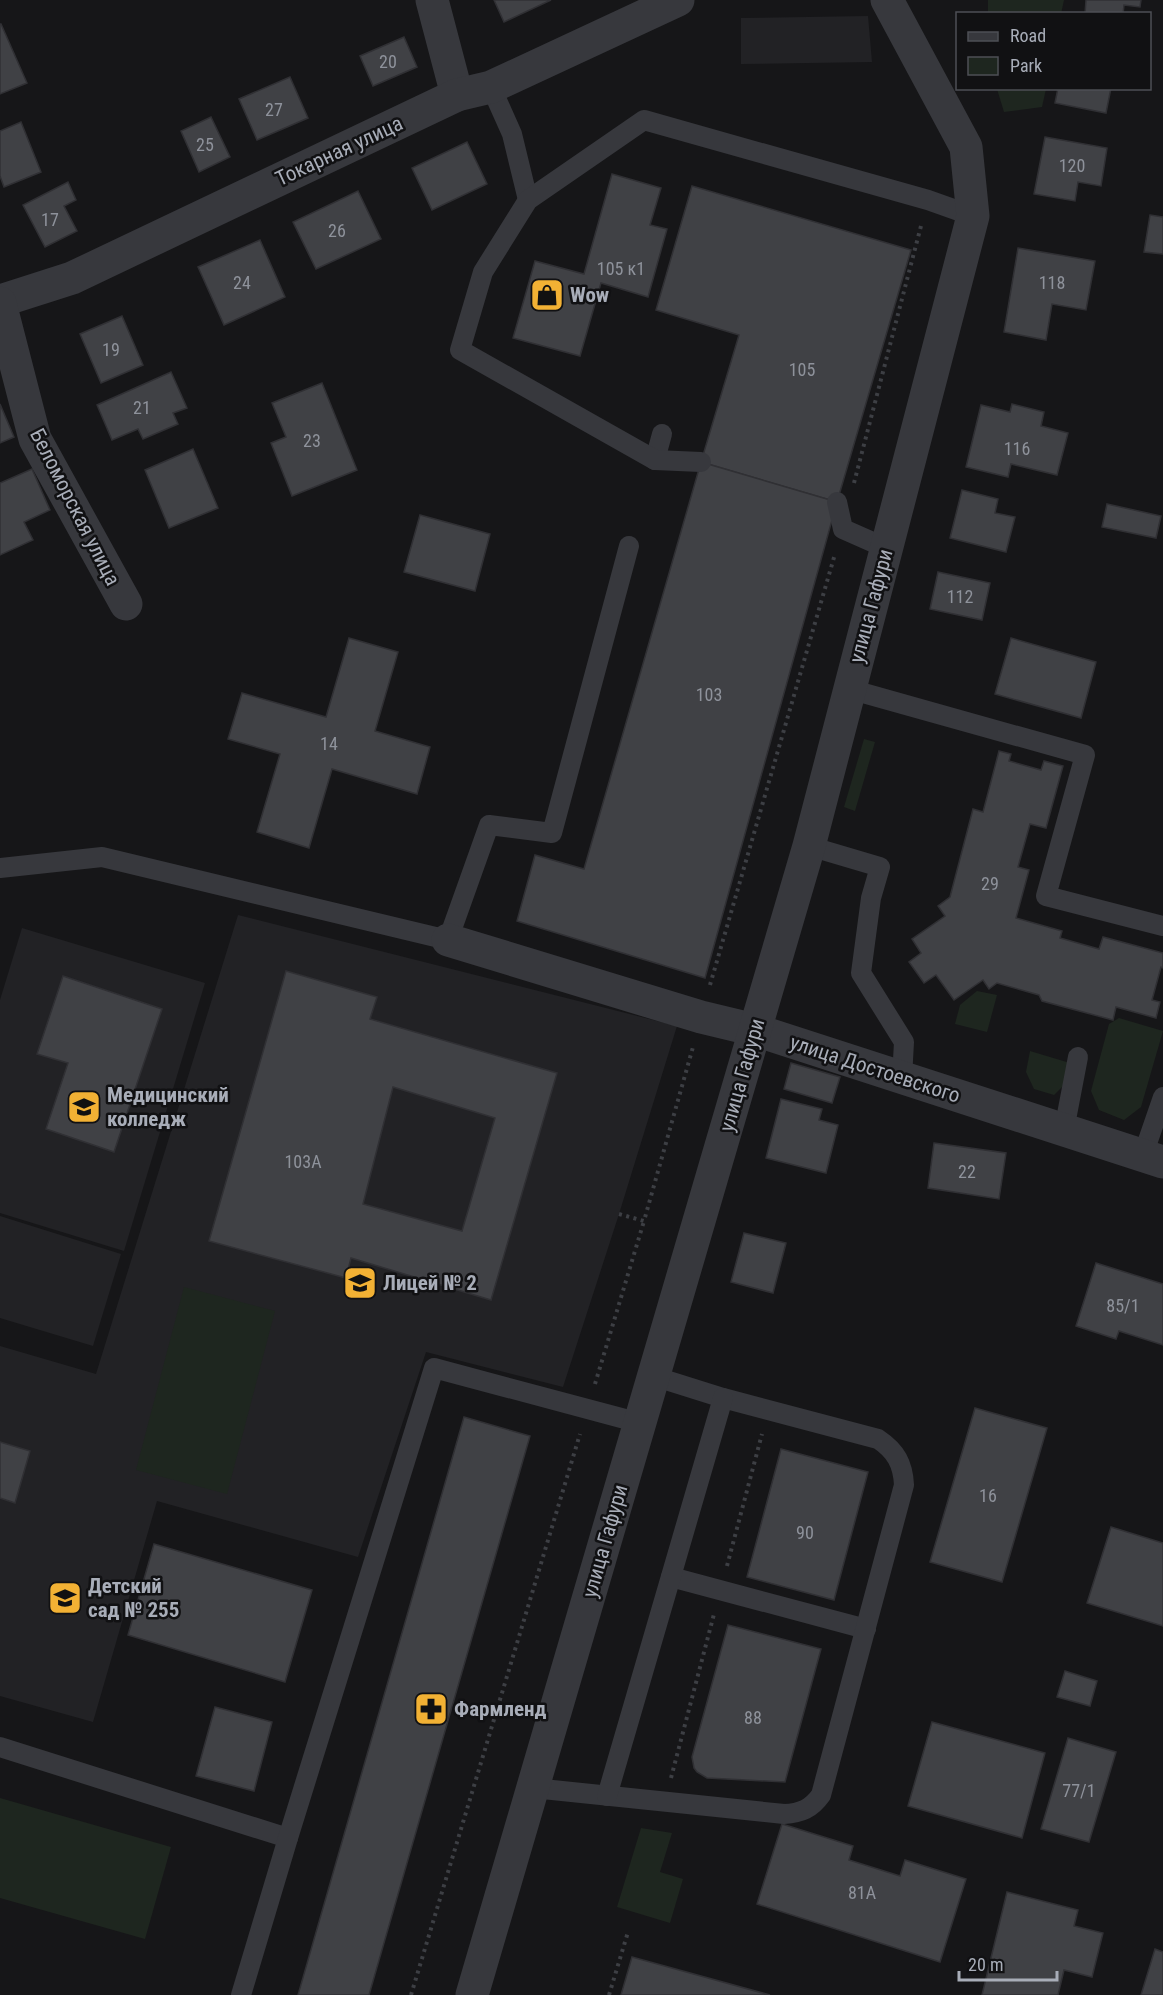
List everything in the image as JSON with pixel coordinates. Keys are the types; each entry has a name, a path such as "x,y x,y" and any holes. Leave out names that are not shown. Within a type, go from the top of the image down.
{"street":[{"path":"432,0 457,95"},
{"name":"Токарная улица","path":"0,302 72,278 457,95 491,87 678,0"},
{"name":"улица Гафури","path":"472,1995 809,846 972,216 966,147 887,0"},
{"name":"Беломорская улица","path":"0,302 35,439 126,604"},
{"name":"улица Достоевского","path":"448,940 701,1017 755,1030 1153,1159"}],"lane":[{"path":"491,87 513,134 528,200"},
{"path":"701,462 655,460 460,351 483,272 528,200 644,120 927,200 972,216"},
{"path":"655,460 662,434"},
{"path":"837,502 843,529 886,548"},
{"path":"0,868 102,857 448,940 489,825 552,833 629,546"},
{"path":"849,689 1084,754 1046,896 1163,926"},
{"path":"809,846 880,867 871,898 861,973 904,1042 902,1078"},
{"path":"1064,1130 1078,1057"},
{"path":"1153,1159 1163,1097"},
{"path":"241,1995 434,1368 640,1423"},
{"path":"533,1788 784,1814 807,1810 822,1795 904,1485 903,1471 898,1457 878,1439 723,1398 653,1376"},
{"path":"607,1796 723,1398"},
{"path":"671,1577 866,1629"},
{"path":"0,1748 288,1838"}],"path":[{"path":"411,1995 644,1221 843,529 927,200"},
{"path":"619,1214 644,1221"},
{"path":"609,1995 628,1932"}],"shaded area":[{"path":"868,16 872,62 741,64 741,18"},
{"name":"Лицей № 2","path":"238,915 677,1026 563,1387 426,1352 358,1557 157,1501 93,1722 0,1696 0,1346 96,1374"},
{"name":"Медицинский колледж","path":"22,928 205,983 124,1251 0,1213 0,1000"},
{"path":"0,1216 121,1254 93,1346 0,1318"}],"green space":[{"path":"988,0 1064,0 1061,12 988,12"},
{"path":"998,90 1046,90 1042,107 1004,112"},
{"path":"864,739 875,742 855,811 844,807"},
{"path":"977,991 997,995 987,1032 955,1024 960,1005"},
{"path":"1119,1018 1163,1031 1141,1107 1124,1120 1099,1110 1091,1091 1109,1024"},
{"path":"1030,1051 1070,1063 1068,1081 1054,1095 1034,1089 1026,1072"},
{"path":"184,1287 275,1311 227,1494 136,1470"},
{"path":"0,1798 171,1847 145,1939 0,1898"},
{"path":"641,1828 672,1833 660,1872 683,1879 670,1923 617,1907"}],"building":[{"path":"494,0 551,0 504,22"},
{"path":"1086,0 1141,0 1140,7 1124,5 1123,12 1085,12"},
{"path":"0,24 27,83 0,94"},
{"path":"404,37 417,67 373,86 360,56"},
{"path":"290,77 308,118 257,140 239,99"},
{"path":"1058,90 1111,90 1106,113 1055,103"},
{"path":"211,117 230,157 199,172 181,131"},
{"path":"21,122 41,172 4,187 0,176 0,131"},
{"path":"1045,137 1107,148 1101,186 1078,182 1075,201 1034,194"},
{"path":"467,142 487,184 432,210 412,168"},
{"path":"612,174 661,188 650,225 667,229 648,297 601,283 580,356 513,338 535,261 584,274"},
{"path":"68,182 76,200 64,206 77,231 45,247 23,205"},
{"path":"692,186 911,250 837,502 701,462 739,335 656,310"},
{"path":"358,191 381,239 316,269 293,222"},
{"path":"1150,215 1163,217 1163,254 1144,252"},
{"path":"260,240 285,297 224,325 198,267"},
{"path":"1018,248 1095,261 1086,310 1052,304 1046,340 1004,332"},
{"path":"122,316 143,365 101,383 80,334"},
{"path":"171,372 187,408 173,413 178,424 143,439 138,429 112,440 97,405"},
{"path":"322,383 357,470 292,496 271,443 286,437 272,403"},
{"path":"0,404 14,437 0,443"},
{"path":"1012,404 1044,412 1041,426 1068,433 1057,475 1011,464 1008,477 966,467 981,405 1010,412"},
{"path":"193,449 218,508 169,528 145,470"},
{"path":"701,462 837,502 705,978 517,921 535,855 584,869"},
{"path":"32,469 50,510 24,522 33,540 0,555 0,483"},
{"path":"962,490 998,499 995,513 1015,517 1006,552 950,538"},
{"path":"1107,504 1161,516 1156,538 1102,527"},
{"path":"420,515 490,534 475,591 404,572"},
{"path":"938,572 990,583 982,620 930,609"},
{"path":"349,638 398,652 375,731 430,747 417,794 332,769 309,848 257,832 280,754 228,739 242,693 326,717"},
{"path":"1011,638 1096,662 1081,718 995,694"},
{"path":"999,751 1011,754 1009,761 1041,770 1044,761 1063,766 1046,828 1030,824 1018,867 1029,870 1016,918 1062,931 1060,938 1099,949 1103,937 1163,953 1163,968 1161,967 1152,1000 1160,1002 1156,1018 1116,1007 1113,1020 1042,1001 1039,995 997,983 989,989 983,980 954,1000 936,975 924,983 909,962 921,953 912,939 945,916 938,906 950,897 973,809 983,812"},
{"path":"286,971 377,997 370,1019 557,1073 491,1300 351,1258 346,1278 209,1241","holes":["393,1087 495,1118 462,1231 363,1204"]},
{"path":"63,976 162,1009 114,1152 46,1129 68,1063 37,1054"},
{"path":"791,1063 840,1077 832,1103 784,1089"},
{"path":"781,1099 822,1109 819,1120 838,1125 826,1173 766,1158"},
{"path":"934,1143 1006,1153 999,1199 928,1188"},
{"path":"744,1233 786,1243 773,1293 731,1282"},
{"path":"1096,1263 1163,1284 1163,1345 1119,1331 1116,1339 1076,1326"},
{"path":"975,1408 1047,1428 1002,1582 930,1562"},
{"path":"464,1417 530,1436 369,1995 298,1995"},
{"path":"0,1442 30,1451 15,1503 0,1498"},
{"path":"781,1449 868,1472 834,1600 747,1577"},
{"path":"1111,1527 1163,1543 1163,1626 1087,1603"},
{"path":"154,1544 312,1590 285,1682 128,1635"},
{"path":"728,1625 821,1649 785,1782 707,1778 694,1768 692,1757"},
{"path":"1065,1671 1097,1681 1090,1706 1057,1697"},
{"path":"215,1707 272,1722 254,1791 196,1776"},
{"path":"932,1722 1045,1753 1022,1838 908,1806"},
{"path":"1068,1738 1116,1752 1089,1842 1041,1829"},
{"path":"782,1824 853,1846 849,1860 900,1876 905,1860 966,1879 940,1962 757,1904"},
{"path":"1007,1892 1078,1910 1074,1926 1103,1933 1092,1977 1064,1970 1058,1995 982,1995"},
{"path":"1155,1949 1163,1952 1163,1995 1141,1995"},
{"path":"632,1957 770,1995 621,1995"}],"place":[{"name":"Wow","path":"547,295"},
{"name":"Медицинский колледж","path":"84,1107"},
{"name":"Лицей № 2","path":"360,1283"},
{"name":"Детский сад № 255","path":"65,1598"},
{"name":"Фармленд","path":"431,1709"}]}
